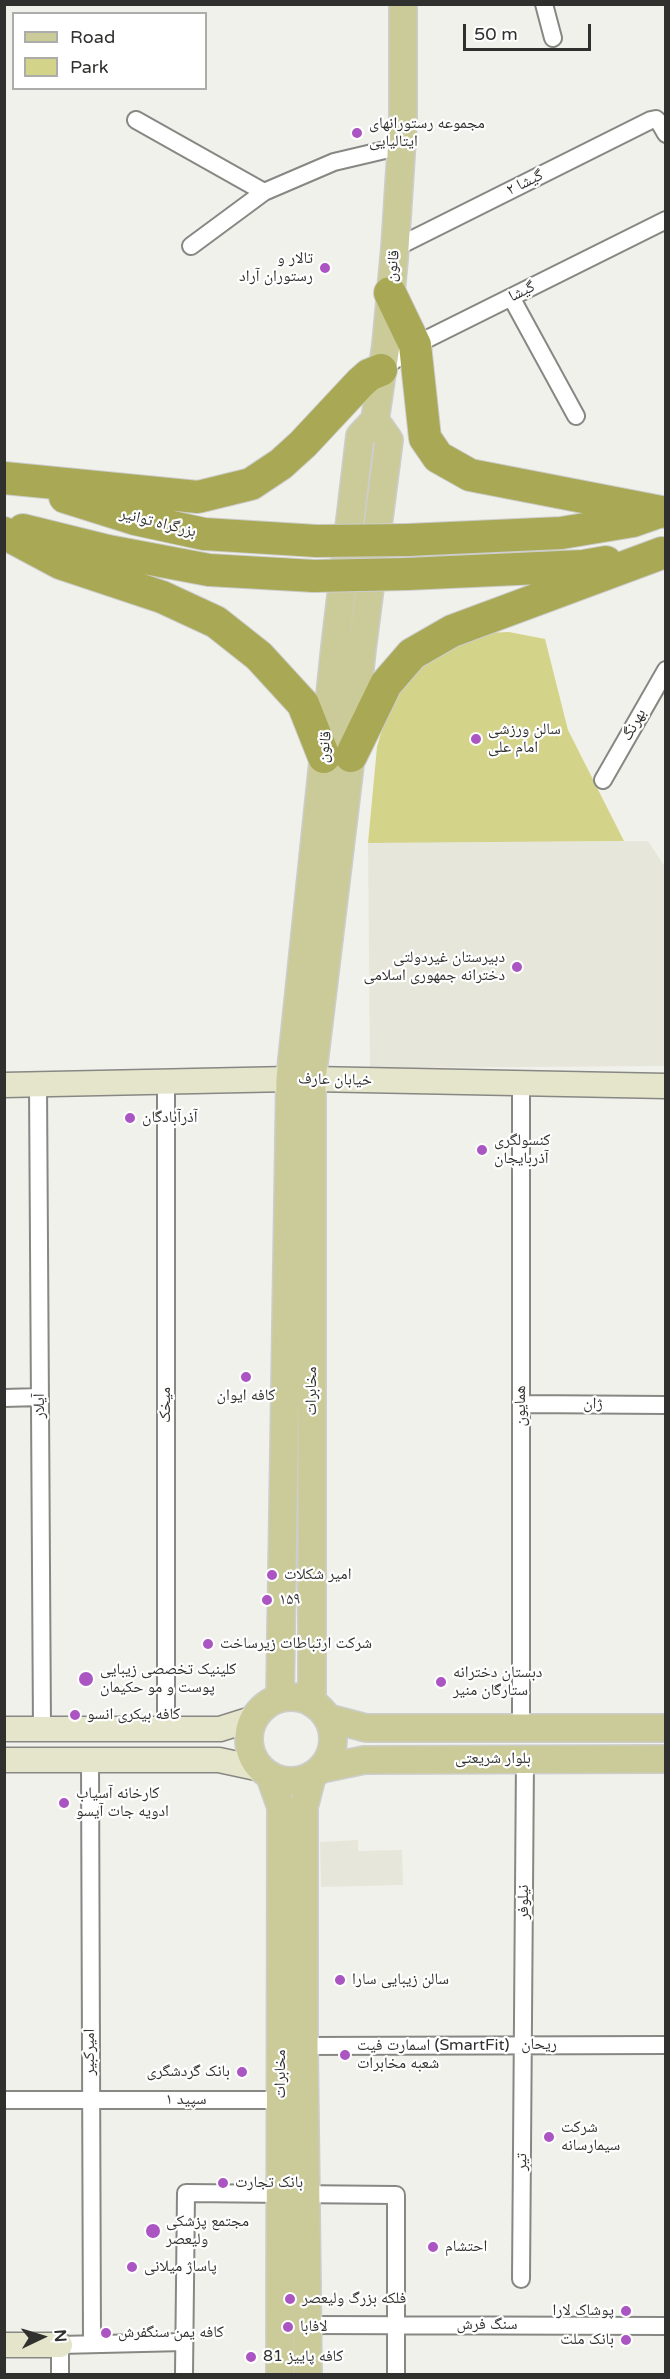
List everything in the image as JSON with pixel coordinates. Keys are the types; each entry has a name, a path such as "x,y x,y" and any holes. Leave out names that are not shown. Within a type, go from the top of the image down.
{"highway":[{"path":"390,293 415,345 425,438 438,458 470,475 663,511"},
{"path":"4,478 198,497 251,484 281,464 360,383 369,375 381,370"},
{"name":"بزرگراه توانیر","path":"4,478 135,519 204,534 317,541 561,534 633,521 663,511"},
{"path":"4,525 108,550 209,570 314,576 583,566 664,553"},
{"path":"4,533 60,562 162,597 216,622 259,656 303,704 337,757 386,684 412,654 452,631 664,553"}],"main road":[{"name":"قانون","path":"301,1079 337,757 362,649 389,440 375,420 395,248 402,146 403,4"},
{"name":"مخابرات","path":"280,1698 301,1079"},
{"name":"مخابرات","path":"301,1079 320,1710"},
{"path":"280,1698 302,1698 320,1710 333,1739 328,1760 317,1772 291,1782 266,1772 255,1760 249,1739 255,1718 270,1702 280,1698"},
{"name":"بلوار شریعتى","path":"320,1710 366,1728 666,1728"},
{"name":"بلوار شریعتى","path":"317,1772 364,1760 666,1759"},
{"name":"مخابرات","path":"266,1772 281,1807 281,2100 308,2325 308,2374"},
{"name":"مخابرات","path":"280,2374 304,2046 304,1807 317,1772"}],"street":[{"path":"543,4 553,38"},
{"name":"گیشا ۲","path":"395,248 656,119 666,134"},
{"path":"136,120 264,192"},
{"path":"191,246 264,192 334,162 402,146"},
{"name":"گیشا","path":"381,370 415,345 666,220"},
{"path":"511,297 576,416"},
{"name":"بهرنگ","path":"603,780 666,670"},
{"name":"خیابان عارف","path":"4,1085 301,1079 666,1086"},
{"name":"میخک","path":"166,1082 166,1729"},
{"name":"همایون","path":"521,1083 521,1728"},
{"name":"آیلار","path":"38,1084 42,1729"},
{"path":"4,1398 40,1397"},
{"name":"ژان","path":"521,1404 666,1405"},
{"path":"4,1729 220,1729 255,1718"},
{"name":"نیلوفر","path":"524,2045 525,1759"},
{"path":"4,1760 219,1760 266,1772"},
{"name":"امیرکبیر","path":"90,1760 92,2344"},
{"name":"تیر","path":"521,2279 524,2045"},
{"name":"ریحان","path":"304,2046 666,2045"},
{"name":"سپید ۱","path":"4,2100 281,2100"},
{"path":"184,2374 186,2193 396,2195 396,2374"},
{"name":"سنگ فرش","path":"308,2325 666,2326"},
{"path":"4,2345 184,2342"},
{"path":"60,2345 60,2374"}],"shaded area":[{"name":"دبیرستان غیردولتی دخترانه جمهوری اسلامی","path":"648,841 665,867 665,1066 370,1068 368,843"},
{"path":"358,1840 358,1851 402,1850 403,1885 321,1887 320,1842"}],"green space":[{"name":"سالن ورزشی امام علی","path":"509,632 545,639 568,730 624,841 368,843 377,747 390,702 415,666 445,646 484,633"}],"place":[{"name":"مجموعه رستورانهای ایتالیایی","path":"357,133"},
{"name":"تالار و رستوران آراد","path":"325,268"},
{"name":"سالن ورزشی امام علی","path":"476,739"},
{"name":"دبیرستان غیردولتی دخترانه جمهوری اسلامی","path":"517,967"},
{"name":"آذرآبادگان","path":"130,1118"},
{"name":"کنسولگری آذربایجان","path":"482,1150"},
{"name":"کافه ایوان","path":"246,1377"},
{"name":"امیر شکلات","path":"272,1575"},
{"name":"۱۵۹","path":"267,1600"},
{"name":"شرکت ارتباطات زیرساخت","path":"208,1644"},
{"name":"کلینیک تخصصی زیبایی پوست و مو حکیمان","path":"86,1679"},
{"name":"دبستان دخترانه ستارگان منیر","path":"441,1682"},
{"name":"کافه بیکری انسو","path":"75,1715"},
{"name":"کارخانه آسیاب ادویه جات آیسو","path":"64,1803"},
{"name":"سالن زیبایی سارا","path":"340,1980"},
{"name":"اسمارت فیت (SmartFit) شعبه مخابرات","path":"345,2055"},
{"name":"بانک گردشگری","path":"242,2072"},
{"name":"شرکت سیمارسانه","path":"549,2137"},
{"name":"بانک تجارت","path":"223,2183"},
{"name":"مجتمع پزشکی ولیعصر","path":"153,2231"},
{"name":"احتشام","path":"433,2247"},
{"name":"پاساژ میلانی","path":"132,2267"},
{"name":"فلکه بزرگ ولیعصر","path":"290,2299"},
{"name":"پوشاک لارا","path":"626,2311"},
{"name":"لافابا","path":"288,2327"},
{"name":"کافه یمن سنگفرش","path":"106,2333"},
{"name":"بانک ملت","path":"626,2340"},
{"name":"کافه پاییز 81","path":"251,2357"}]}
